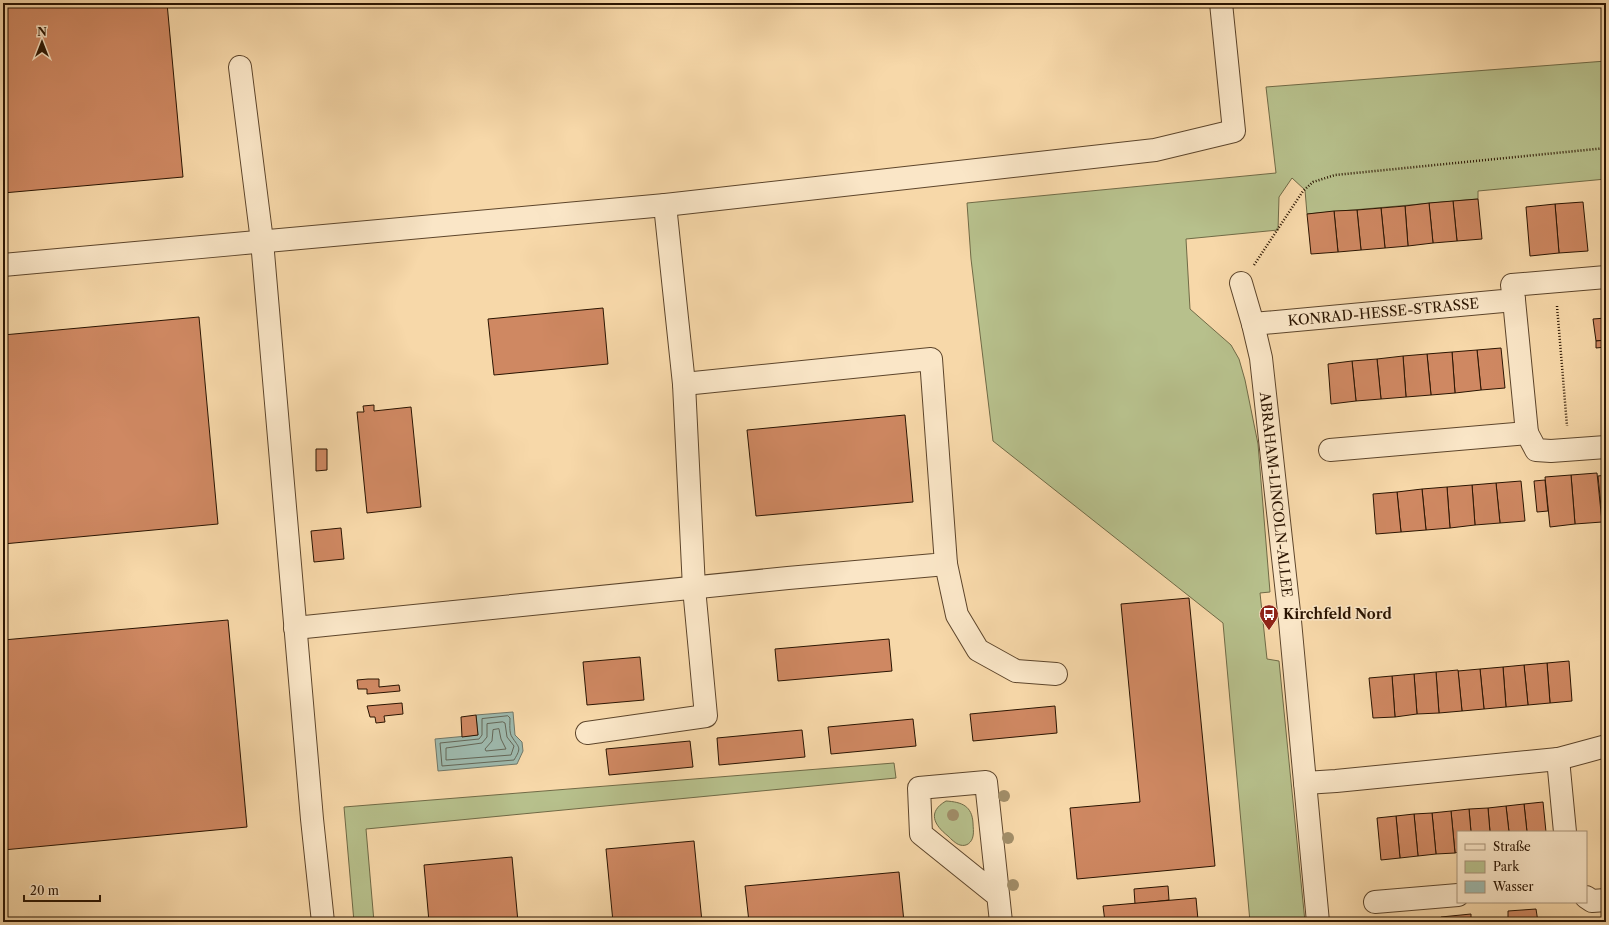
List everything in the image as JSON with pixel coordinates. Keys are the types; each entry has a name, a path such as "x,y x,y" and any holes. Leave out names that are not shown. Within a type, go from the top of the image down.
{"street":[{"path":"3,265 262,240 665,205 1155,150 1234,131 1221,3"},
{"path":"240,67 262,240 312,819 323,922"},
{"path":"586,733 706,716 694,588 684,384 665,205"},
{"path":"1606,277 1512,285 1527,433 1536,450 1568,450 1606,447"},
{"name":"ABRAHAM-LINCOLN-ALLEE","path":"1241,284 1261,358 1290,621 1318,922"},
{"name":"KONRAD-HESSE-STRASSE","path":"1253,324 1514,300"},
{"path":"684,384 931,359 946,564 958,615 978,650 1016,671 1056,674"},
{"path":"1330,450 1527,433"},
{"path":"295,628 788,578 946,564"},
{"path":"1305,783 1558,760 1606,746"},
{"path":"1558,760 1565,831"},
{"path":"998,896 922,834 919,788 986,782 998,896 1000,922"},
{"path":"1375,902 1457,895"},
{"path":"1587,898 1592,901 1606,900"}],"path":[{"path":"1241,284 1303,191 1313,182 1335,175 1606,148"},
{"path":"1555,281 1568,450"}],"green space":[{"path":"1606,61 1606,179 1478,191 1478,199 1307,214 1305,190 1292,178 1279,197 1278,230 1186,239 1190,309 1231,345 1239,359 1245,380 1258,444 1270,592 1260,593 1267,659 1279,661 1305,922 1250,922 1223,623 993,441 971,259 967,203 1276,173 1266,87"},
{"path":"894,763 896,778 366,829 374,922 354,922 344,807"},
{"path":"946,801 957,802 965,806 971,813 973,834 972,840 969,844 960,845 955,843 936,823 936,810"}],"water":[{"path":"513,712 515,735 522,742 523,751 517,764 438,771 435,739 478,735 476,715"}],"building":[{"path":"3,3 167,3 183,177 3,193"},
{"path":"1478,199 1482,239 1457,241 1453,201"},
{"path":"1453,201 1457,241 1433,243 1429,203"},
{"path":"1583,202 1588,251 1559,253 1555,204"},
{"path":"1429,203 1433,243 1408,246 1405,206"},
{"path":"1555,204 1559,253 1530,256 1526,207"},
{"path":"1405,206 1408,246 1385,248 1381,208"},
{"path":"1381,208 1385,248 1361,250 1357,210"},
{"path":"1357,210 1361,250 1338,252 1334,211"},
{"path":"1334,211 1338,252 1311,254 1307,214"},
{"path":"603,308 608,364 494,375 488,319"},
{"path":"199,317 218,524 3,544 3,335"},
{"path":"1606,318 1606,340 1596,341 1593,319"},
{"path":"1606,340 1606,347 1596,348 1596,341"},
{"path":"1501,348 1505,388 1481,390 1477,350"},
{"path":"1477,350 1481,390 1455,393 1452,352"},
{"path":"1452,352 1455,393 1431,395 1427,354"},
{"path":"1427,354 1431,395 1406,397 1403,356"},
{"path":"1403,356 1406,397 1381,399 1377,359"},
{"path":"1377,359 1381,399 1356,401 1352,361"},
{"path":"1352,361 1356,401 1331,404 1328,364"},
{"path":"1606,401 1606,409 1602,409 1602,402"},
{"path":"374,405 374,411 411,407 421,507 367,513 357,412 364,412 363,406"},
{"path":"1602,409 1606,409 1606,431 1604,431"},
{"path":"905,415 913,502 756,516 747,430"},
{"path":"316,449 327,449 327,470 316,471"},
{"path":"1597,473 1602,522 1575,524 1571,475"},
{"path":"1571,475 1575,524 1550,527 1545,477"},
{"path":"1606,475 1606,506 1601,507 1598,476"},
{"path":"1545,480 1548,511 1537,512 1534,481"},
{"path":"1521,481 1525,521 1500,523 1496,483"},
{"path":"1496,483 1500,523 1475,525 1472,485"},
{"path":"1472,485 1475,525 1450,528 1447,487"},
{"path":"1447,487 1450,528 1426,530 1422,489"},
{"path":"1422,489 1426,530 1401,532 1397,492"},
{"path":"1397,492 1401,532 1376,534 1373,494"},
{"path":"341,528 344,559 314,562 311,531"},
{"path":"1189,598 1215,866 1077,879 1070,808 1140,802 1121,604"},
{"path":"228,620 247,827 3,850 3,640"},
{"path":"889,639 892,671 778,681 775,649"},
{"path":"640,657 644,700 587,705 583,662"},
{"path":"1569,661 1572,701 1550,703 1547,663"},
{"path":"1547,663 1550,703 1528,705 1524,665"},
{"path":"1524,665 1528,705 1506,707 1503,667"},
{"path":"1503,667 1506,707 1484,709 1480,669"},
{"path":"1480,669 1484,709 1462,711 1458,671"},
{"path":"1458,670 1462,711 1439,713 1436,672"},
{"path":"1436,672 1439,713 1417,714 1414,674"},
{"path":"1414,674 1417,714 1395,717 1392,676"},
{"path":"1392,676 1395,717 1373,718 1369,678"},
{"path":"379,679 379,687 399,685 400,691 367,694 367,689 358,689 357,680"},
{"path":"402,703 403,714 384,716 385,722 376,723 375,717 370,717 367,706"},
{"path":"1055,706 1057,733 973,741 970,714"},
{"path":"476,715 478,735 462,737 461,717"},
{"path":"913,719 916,746 831,754 828,727"},
{"path":"802,730 805,757 719,765 717,738"},
{"path":"690,741 693,767 609,775 606,749"},
{"path":"1543,802 1546,831 1527,831 1524,804"},
{"path":"1524,804 1527,831 1509,831 1506,806"},
{"path":"1506,806 1509,831 1490,831 1488,808"},
{"path":"1488,808 1490,831 1471,831 1469,809"},
{"path":"1469,809 1471,831 1457,831 1457,852 1455,853 1451,811"},
{"path":"1451,811 1455,853 1436,854 1432,813"},
{"path":"1432,813 1436,854 1418,856 1414,814"},
{"path":"1414,814 1418,856 1400,858 1396,816"},
{"path":"1396,816 1400,858 1381,860 1377,818"},
{"path":"694,841 702,922 613,922 606,849"},
{"path":"512,857 518,922 429,922 424,865"},
{"path":"899,872 904,922 749,922 745,886"},
{"path":"1168,886 1169,900 1135,904 1134,889"},
{"path":"1196,898 1198,920 1203,919 1204,922 1105,922 1103,906"},
{"path":"1536,909 1538,922 1508,922 1508,911"},
{"path":"1471,914 1471,922 1441,922 1441,917"},
{"path":"254,918 254,922 213,922"}],"place":[{"name":"Kirchfeld Nord","path":"1269,631"}]}
